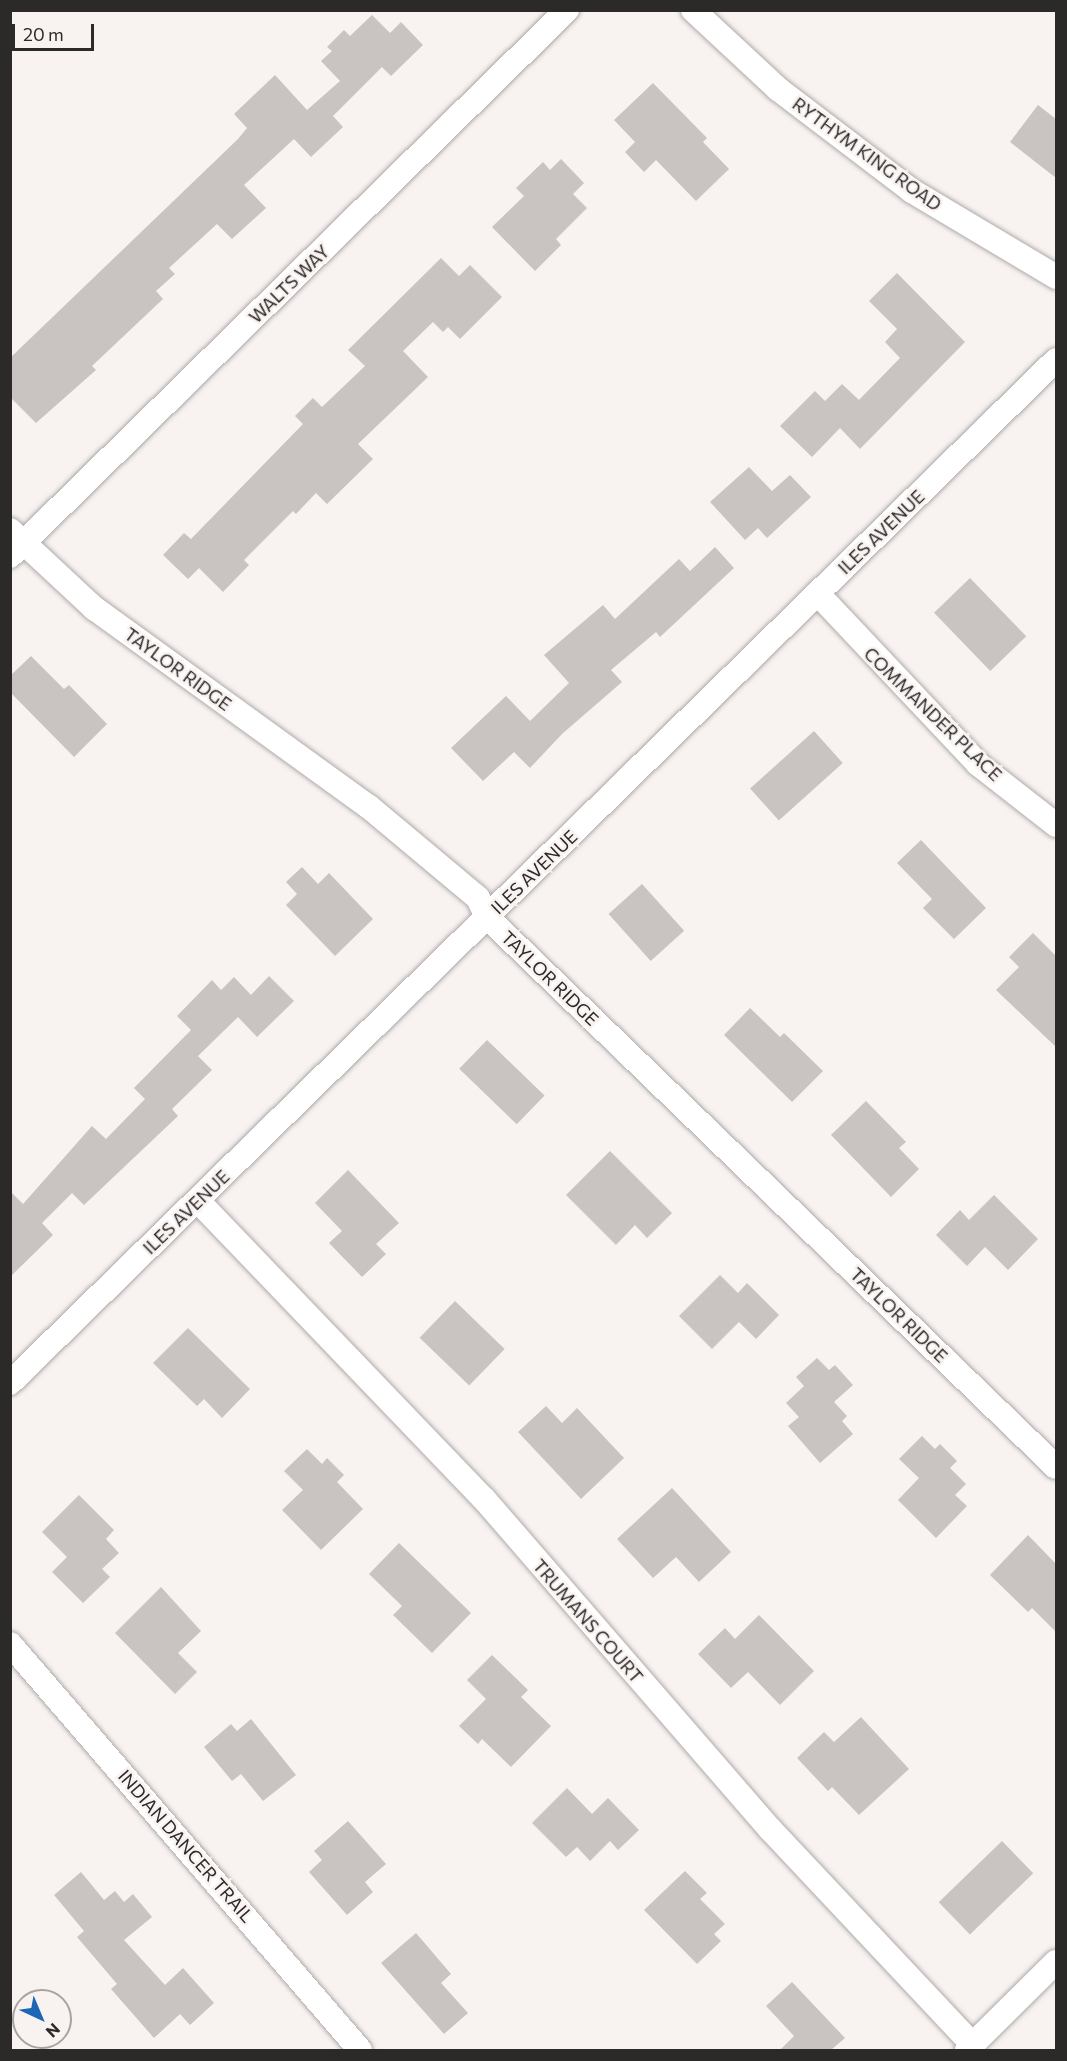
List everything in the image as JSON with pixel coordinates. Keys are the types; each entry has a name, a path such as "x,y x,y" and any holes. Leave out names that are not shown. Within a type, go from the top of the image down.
{"street":[{"name":"WALTS WAY","path":"15,543 567,10"},
{"name":"RYTHYM KING ROAD","path":"693,10 778,89 912,191 1056,278"},
{"name":"ILES AVENUE","path":"10,1383 1056,360"},
{"name":"TAYLOR RIDGE","path":"15,543 94,608 368,806 478,898 488,917 1056,1467"},
{"name":"COMMANDER PLACE","path":"818,594 978,764 1056,825"},
{"name":"TRUMANS COURT","path":"198,1201 484,1499 770,1829 970,2048"},
{"name":"INDIAN DANCER TRAIL","path":"10,1644 360,2050"},
{"path":"970,2048 1056,1962"}],"building":[{"path":"372,15 390,33 401,22 423,45 391,76 382,67 333,116 343,127 311,157 294,139 244,185 266,208 232,239 217,224 169,268 175,274 156,291 163,299 92,366 96,370 36,423 10,397 10,358 238,139 247,128 234,114 275,75 307,110 340,81 321,61 332,51 327,47 344,30 350,36"},
{"path":"653,83 707,138 703,142 729,169 696,201 656,160 644,172 625,152 635,142 614,120"},
{"path":"1038,105 1056,119 1056,178 1010,142"},
{"path":"561,159 584,183 573,194 587,208 556,239 561,245 535,271 492,227 524,196 516,188 543,162 550,170"},
{"path":"441,258 459,276 470,265 502,297 460,339 448,327 443,332 433,322 403,351 428,377 358,444 373,459 327,504 316,493 296,514 293,511 244,560 249,565 223,592 199,568 188,579 163,555 184,533 191,539 303,424 295,416 313,398 322,407 365,366 348,350"},
{"path":"897,273 965,342 860,449 840,428 812,457 780,426 815,391 825,401 842,384 859,400 900,358 885,342 897,329 869,301"},
{"path":"749,467 772,491 790,475 811,497 767,538 758,528 745,540 710,502"},
{"path":"715,547 734,568 660,637 656,632 611,670 622,682 562,734 530,768 514,752 483,781 451,748 506,696 530,721 569,683 544,655 603,605 615,619 679,559 690,571"},
{"path":"970,578 1026,636 990,671 934,613"},
{"path":"31,656 64,689 69,685 107,724 74,757 10,692 10,676"},
{"path":"814,731 843,763 779,821 750,789"},
{"path":"921,840 986,908 954,939 923,908 932,899 897,863"},
{"path":"302,867 318,884 329,873 373,919 335,956 286,905 297,894 286,882"},
{"path":"642,884 684,931 651,961 609,914"},
{"path":"1033,933 1056,956 1056,1047 996,990 1019,967 1009,957"},
{"path":"269,976 294,1001 257,1037 238,1017 198,1056 212,1070 172,1109 178,1116 84,1205 72,1193 42,1223 53,1235 10,1277 10,1191 23,1204 92,1126 106,1139 145,1099 134,1088 191,1030 177,1016 212,980 221,990 234,977 251,995"},
{"path":"750,1008 780,1037 784,1033 823,1071 792,1102 724,1035"},
{"path":"487,1040 545,1096 517,1124 459,1069"},
{"path":"866,1101 906,1142 899,1148 919,1169 891,1197 831,1135"},
{"path":"610,1151 672,1213 647,1238 635,1225 616,1245 566,1195"},
{"path":"348,1170 399,1223 376,1244 386,1254 362,1277 329,1243 342,1231 315,1203"},
{"path":"994,1195 1038,1239 1008,1270 985,1247 967,1266 936,1235 960,1210 969,1220"},
{"path":"720,1275 738,1293 747,1283 779,1315 756,1339 739,1322 712,1349 679,1316"},
{"path":"455,1301 505,1349 469,1386 420,1338"},
{"path":"188,1328 250,1389 222,1418 204,1399 197,1406 153,1363"},
{"path":"817,1358 829,1370 835,1365 853,1385 834,1402 847,1416 842,1421 853,1434 820,1463 788,1426 799,1417 786,1403 804,1386 796,1377"},
{"path":"546,1406 562,1423 577,1408 624,1458 581,1499 518,1432"},
{"path":"922,1436 935,1449 940,1444 957,1461 950,1468 966,1484 955,1495 967,1506 936,1538 898,1500 919,1478 899,1459"},
{"path":"307,1449 322,1464 327,1458 344,1475 337,1482 363,1509 321,1550 282,1510 303,1490 284,1471"},
{"path":"672,1488 731,1552 699,1582 676,1557 653,1578 617,1539"},
{"path":"79,1495 114,1530 106,1539 119,1553 102,1569 110,1577 83,1603 52,1572 67,1557 42,1532"},
{"path":"1028,1535 1056,1564 1056,1632 1032,1608 1028,1612 990,1575"},
{"path":"399,1543 471,1613 432,1653 393,1615 402,1606 369,1574"},
{"path":"161,1587 201,1631 178,1653 197,1672 175,1694 115,1633"},
{"path":"759,1615 814,1671 780,1705 748,1672 731,1688 698,1654 725,1628 735,1639"},
{"path":"492,1655 528,1690 521,1697 551,1726 511,1767 482,1739 478,1744 459,1726 486,1699 467,1680"},
{"path":"861,1717 909,1769 859,1815 832,1787 828,1791 797,1758 824,1732 834,1742"},
{"path":"251,1719 296,1775 263,1801 241,1774 232,1781 204,1747 231,1724 237,1731"},
{"path":"567,1788 592,1814 608,1798 639,1830 618,1850 610,1841 590,1861 577,1847 566,1857 532,1823"},
{"path":"348,1821 386,1864 365,1882 373,1892 347,1915 309,1872 322,1860 314,1851"},
{"path":"1002,1841 1033,1873 970,1935 939,1902"},
{"path":"685,1871 707,1893 700,1899 725,1924 714,1934 721,1941 697,1964 644,1910"},
{"path":"81,1872 104,1900 115,1891 124,1902 133,1894 152,1917 124,1940 165,1985 183,1968 214,2003 190,2025 180,2014 154,2038 111,1989 117,1984 77,1937 84,1931 54,1895"},
{"path":"416,1933 451,1974 441,1983 468,2013 444,2034 381,1963"},
{"path":"792,1982 845,2038 831,2050 780,2050 794,2036 766,2006"}]}
